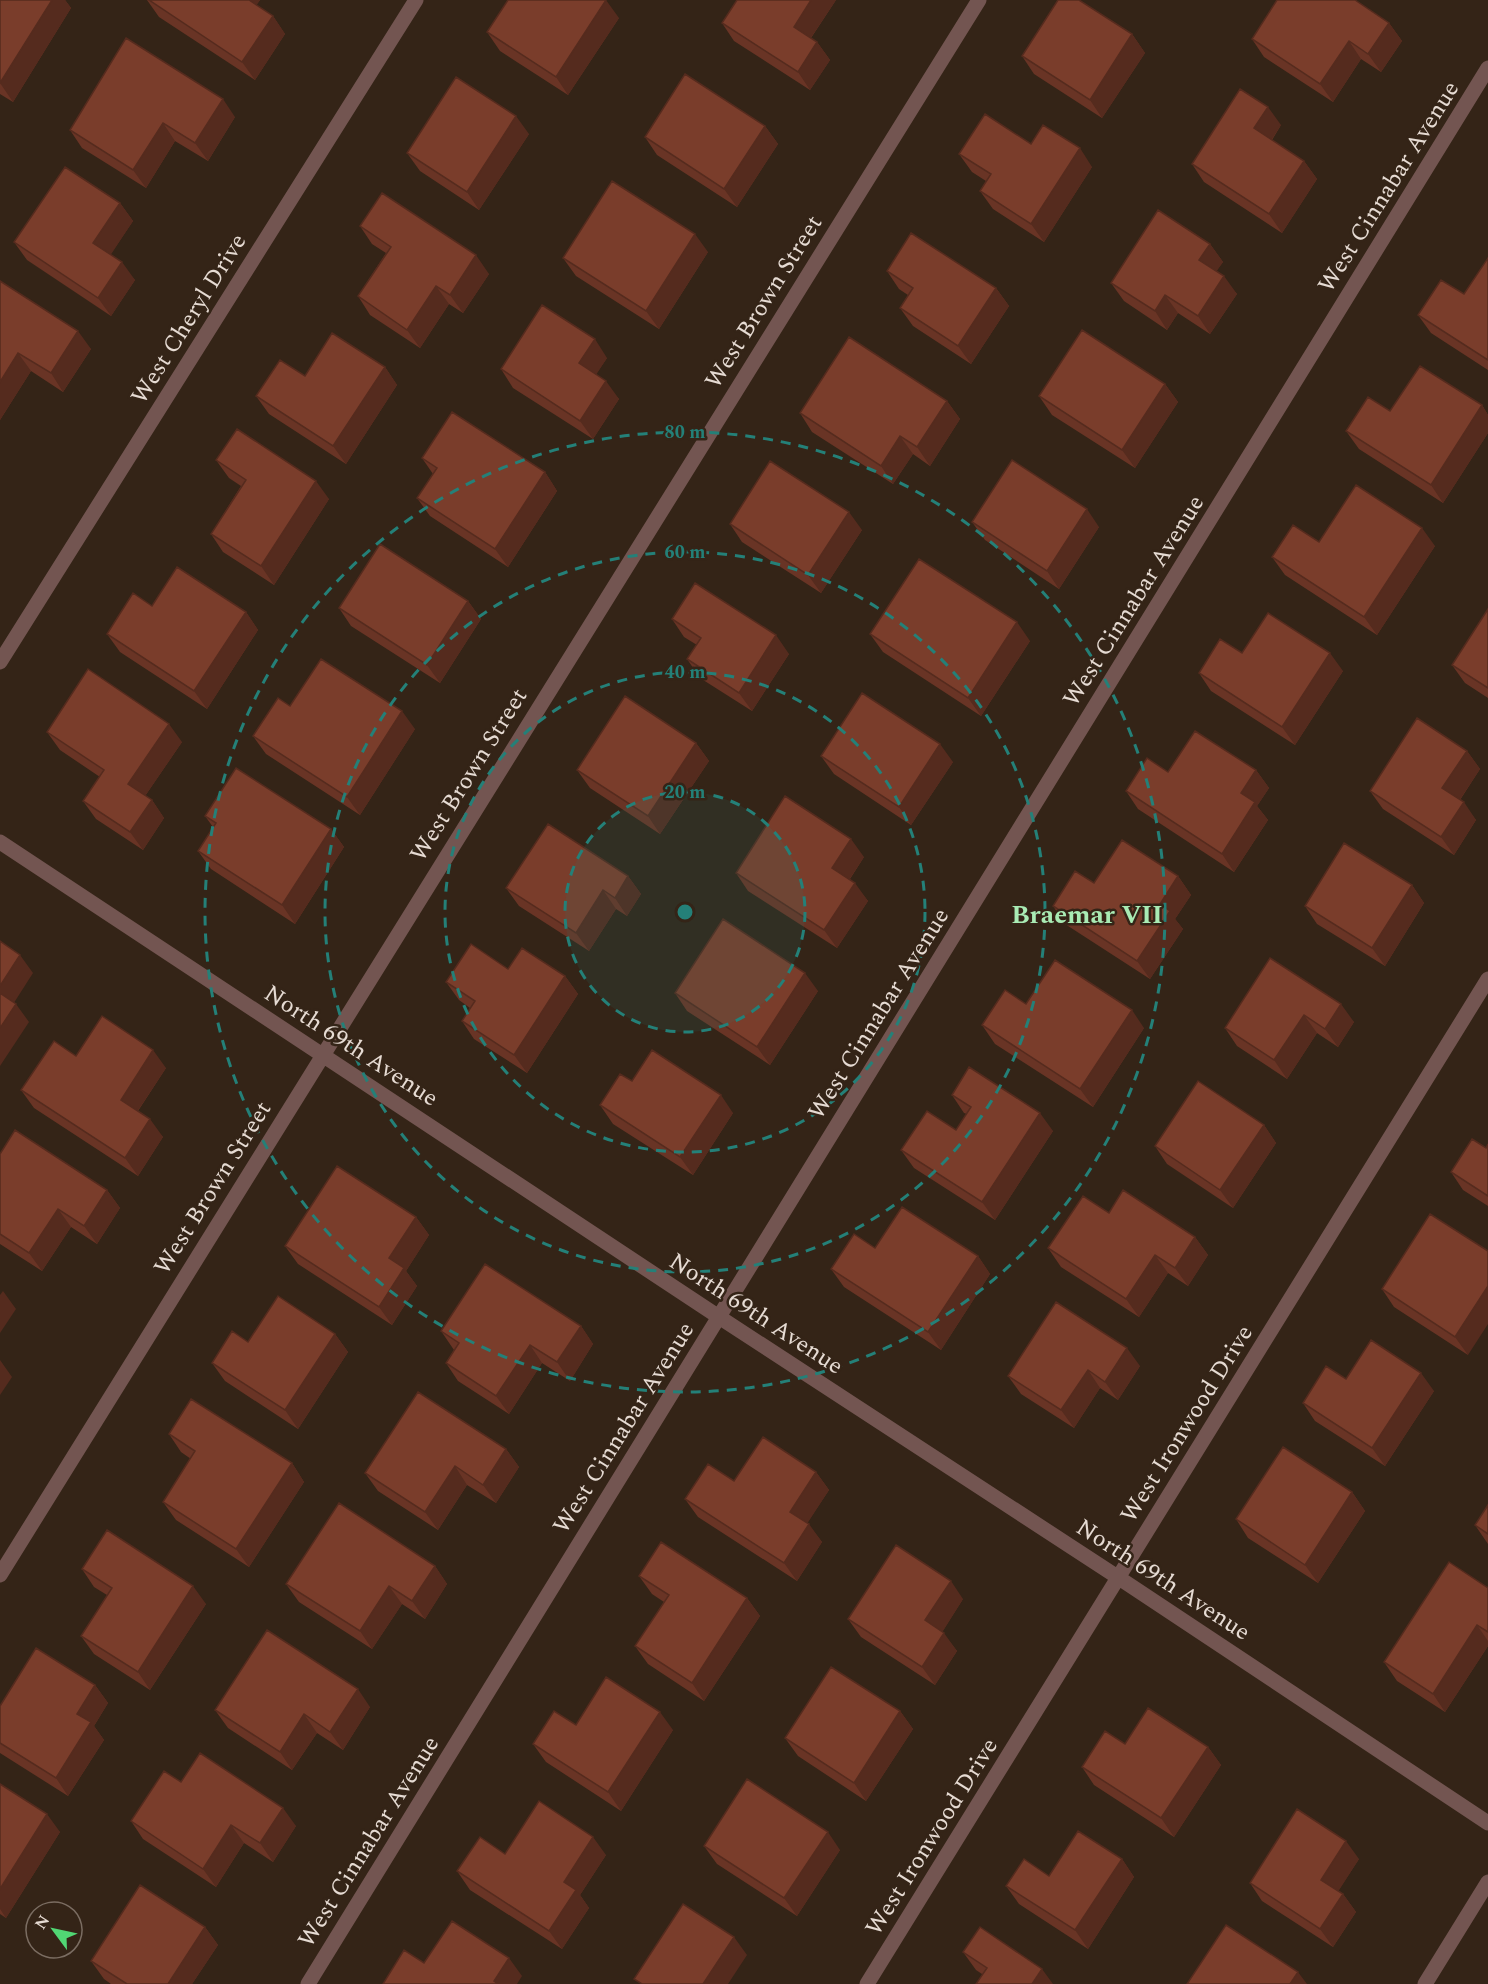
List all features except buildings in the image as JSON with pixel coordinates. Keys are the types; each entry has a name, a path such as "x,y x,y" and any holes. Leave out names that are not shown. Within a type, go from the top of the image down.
{"street":[{"name":"West Cheryl Drive","path":"0,662 416,0"},
{"name":"West Brown Street","path":"0,1575 979,0"},
{"name":"West Cinnabar Avenue","path":"308,1984 1488,68"},
{"name":"North 69th Avenue","path":"0,842 1488,1823"},
{"name":"West Ironwood Drive","path":"867,1984 1488,979"},
{"path":"1425,1984 1488,1882"}],"district":[{"name":"Braemar VII","path":"1087,915"}]}
